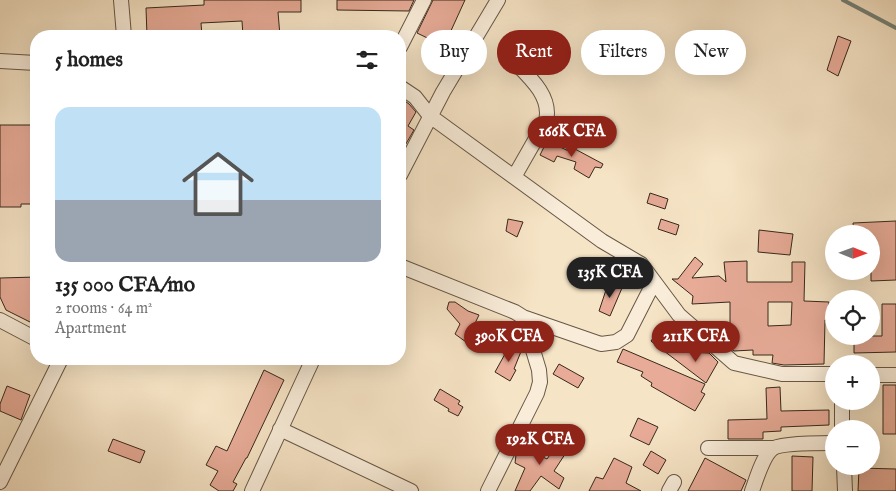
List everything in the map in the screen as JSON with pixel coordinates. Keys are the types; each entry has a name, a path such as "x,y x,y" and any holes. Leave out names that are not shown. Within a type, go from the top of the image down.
{"street":[{"path":"121,0 124,30"},
{"path":"406,35 424,0"},
{"path":"406,162 430,116 498,0"},
{"path":"0,61 30,63"},
{"path":"514,177 546,121 548,112 547,103 541,91 526,75"},
{"path":"406,91 415,97 430,116 602,241 641,264 679,315 734,363 782,374 825,374"},
{"path":"406,268 523,317 601,344 616,342 627,335 654,282"},
{"path":"488,491 537,394 540,382 539,370 523,317"},
{"path":"0,320 30,336"},
{"path":"0,482 58,365"},
{"path":"252,491 310,365"},
{"path":"880,375 896,375"},
{"path":"280,429 411,491"},
{"path":"708,448 772,448 781,445 825,443"},
{"path":"752,491 766,457 772,448"},
{"path":"844,475 845,491"}],"building":[{"path":"204,0 301,0 301,12 278,12 280,30 243,30 242,21 201,23 202,30 147,30 146,8 204,5"},
{"path":"337,0 414,0 409,11 337,10"},
{"path":"433,0 465,0 451,30 421,30 421,35 417,33"},
{"path":"838,36 851,41 838,76 827,70"},
{"path":"406,102 416,112 408,126 414,130 406,144"},
{"path":"0,125 30,125 30,204 21,204 21,207 0,207"},
{"path":"547,141 573,153 575,149 603,164 601,168 595,167 589,178 574,169 576,162 557,156 554,162 540,155"},
{"path":"650,193 668,199 665,209 647,203"},
{"path":"508,219 523,222 517,237 506,231"},
{"path":"661,219 679,225 676,235 658,229"},
{"path":"896,221 896,280 871,281 880,280 880,225 853,225 853,223"},
{"path":"759,230 793,234 790,255 758,252"},
{"path":"695,257 703,264 692,278 719,276 726,282 724,262 747,261 747,282 792,282 792,262 805,262 804,301 825,302 824,364 784,365 772,363 773,355 753,355 753,350 734,351 730,348 730,302 692,304 693,296 672,279 678,279","holes":["768,302 792,302 791,325 768,326"]},
{"path":"573,267 590,273 585,285 568,276"},
{"path":"30,277 30,322 6,310 0,297 0,278"},
{"path":"609,281 622,288 610,316 599,311"},
{"path":"449,302 455,302 468,311 479,315 466,342 455,334 460,324 447,309"},
{"path":"882,304 896,304 896,352 854,353 854,345 880,345 880,336 882,336"},
{"path":"658,331 667,338 659,348 651,341"},
{"path":"510,345 522,349 514,369 516,370 510,381 495,372"},
{"path":"623,349 705,384 701,392 705,394 695,411 651,386 652,383 641,376 643,372 617,362"},
{"path":"664,351 709,353 718,362 706,383"},
{"path":"559,364 584,378 578,388 553,374"},
{"path":"264,370 284,380 247,458 233,482 237,484 233,491 219,491 210,485 218,471 206,465 216,446 227,451"},
{"path":"883,385 896,385 896,434 883,434"},
{"path":"7,386 30,395 21,420 0,411 0,404"},
{"path":"780,387 781,411 829,410 829,420 825,420 825,425 781,427 781,431 763,432 763,439 728,439 728,420 767,419 766,388"},
{"path":"440,389 460,401 458,404 463,407 458,416 434,400"},
{"path":"638,418 658,427 649,445 630,436"},
{"path":"113,439 145,451 140,463 108,451"},
{"path":"561,439 571,445 554,471 564,478 559,489 541,476 530,491 515,491 525,468 515,463 516,455 524,440 533,445 531,451 547,459"},
{"path":"651,451 666,460 658,474 643,465"},
{"path":"792,456 813,457 812,491 792,491"},
{"path":"614,458 632,467 626,483 641,491 589,491 596,477 603,479"},
{"path":"705,458 746,480 741,491 688,491"},
{"path":"880,469 896,469 896,491 858,491 859,475 880,475"}],"waterway":[{"path":"843,0 896,28"}]}
